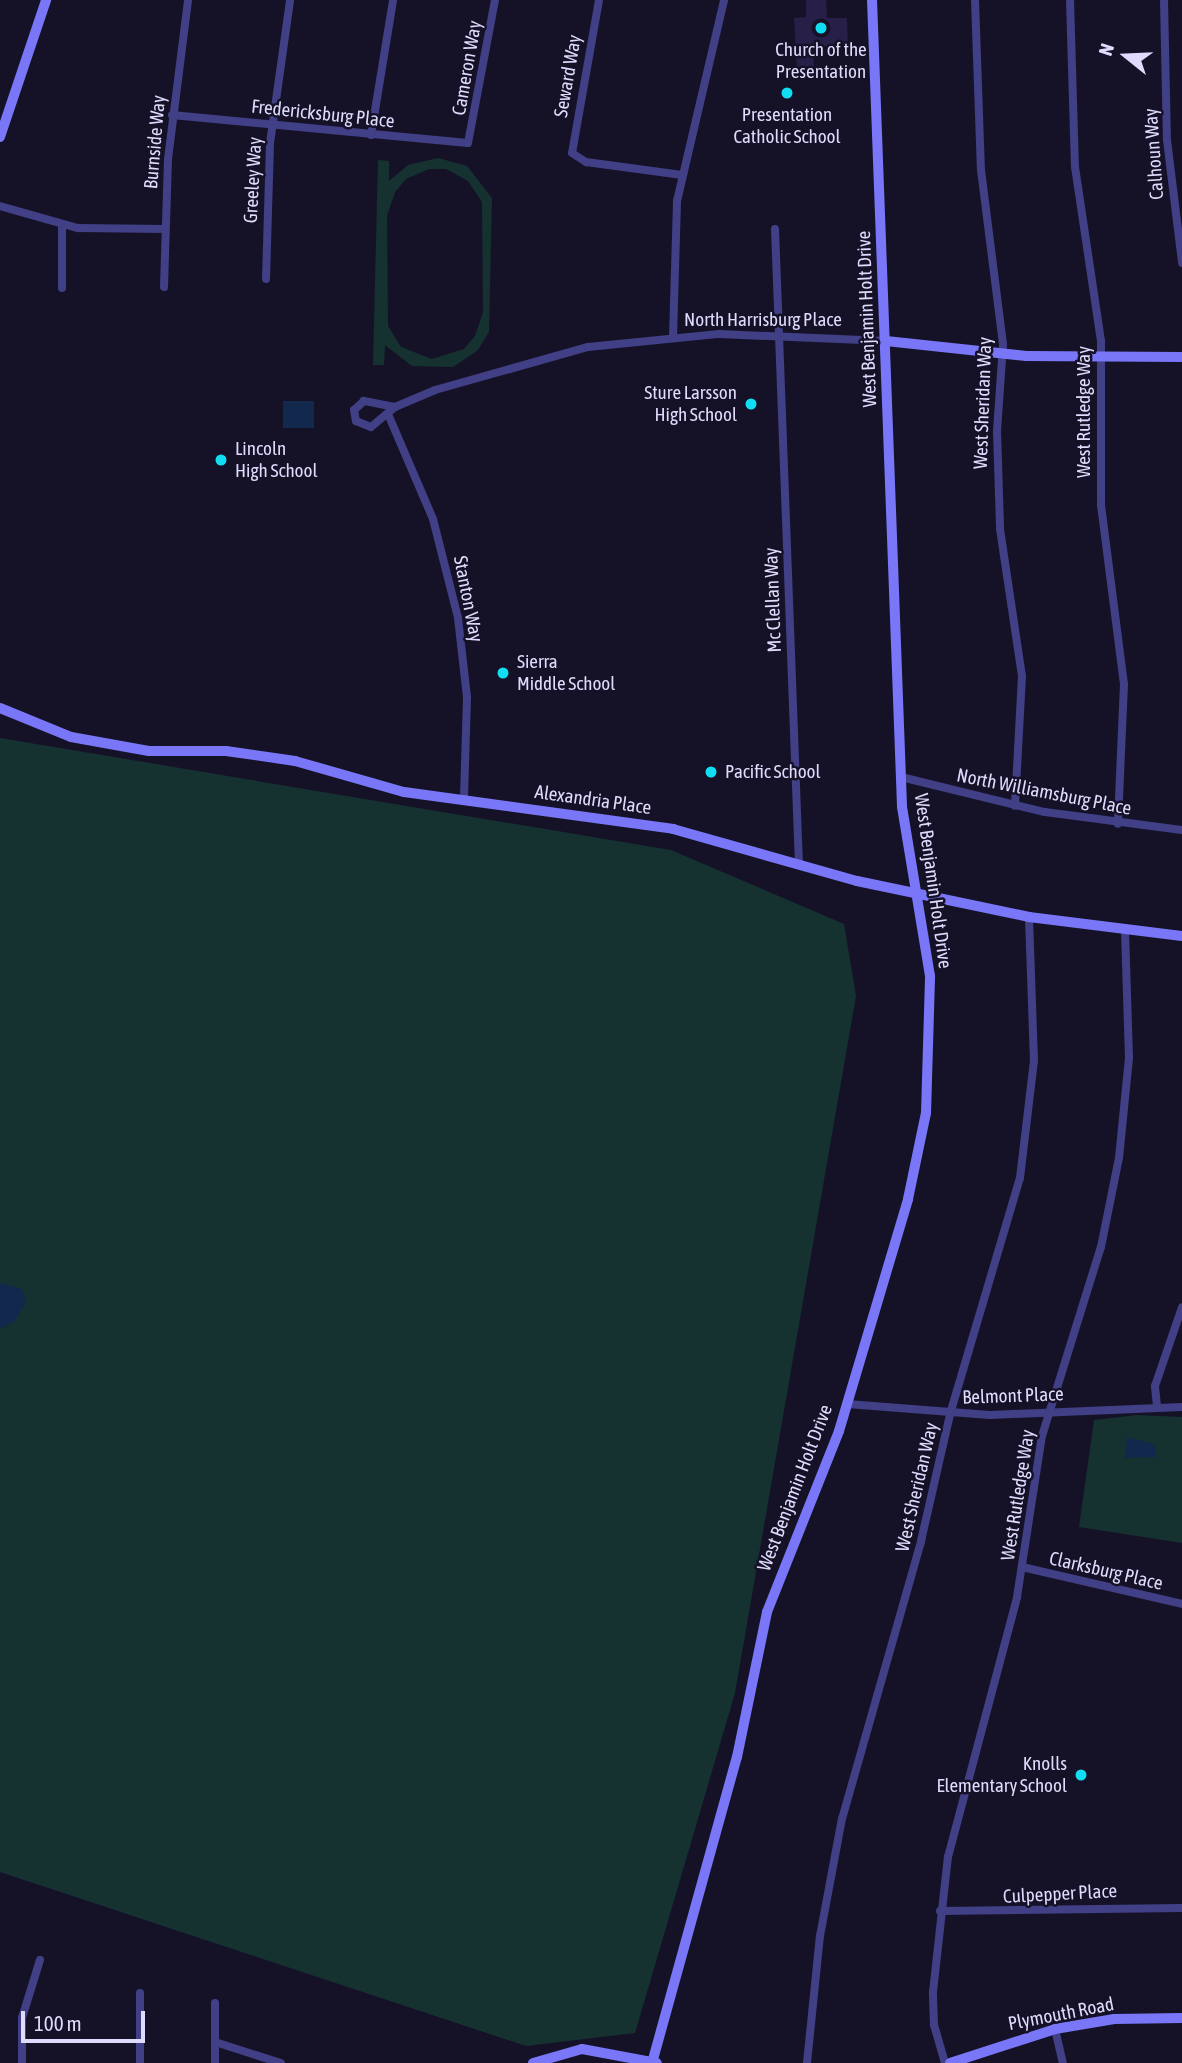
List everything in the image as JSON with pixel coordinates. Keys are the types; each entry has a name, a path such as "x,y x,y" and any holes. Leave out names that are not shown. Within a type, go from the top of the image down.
{"main road":[{"path":"0,137 46,0"},
{"name":"West Benjamin Holt Drive","path":"654,2063 737,1757 767,1612 847,1404 908,1199 926,1113 930,976 919,891 904,821 901,777 872,0"},
{"name":"North Harrisburg Place","path":"886,341 1002,354 1101,359 1182,357"},
{"name":"Alexandria Place","path":"0,708 72,737 149,751 209,750 295,761 382,788 673,829 799,864 1029,917 1182,936"},
{"name":"Plymouth Road","path":"948,2063 1055,2029 1114,2019 1182,2018"},
{"path":"533,2063 582,2049 654,2063"}],"street":[{"name":"Burnside Way","path":"164,286 172,115 188,0"},
{"name":"Greeley Way","path":"266,279 272,125 290,0"},
{"path":"371,135 393,0"},
{"name":"Cameron Way","path":"470,141 495,0"},
{"name":"Seward Way","path":"599,0 576,114 575,157 681,175"},
{"path":"673,337 672,242 681,175 724,0"},
{"name":"West Sheridan Way","path":"975,0 981,170 1002,354 997,477 1023,718 1015,806"},
{"name":"West Rutledge Way","path":"1070,0 1075,167 1101,359 1101,505 1124,694 1118,824"},
{"name":"Calhoun Way","path":"1164,0 1167,139 1182,263"},
{"name":"Fredericksburg Place","path":"172,115 371,135 470,141"},
{"path":"0,206 62,225 165,229"},
{"path":"62,225 62,288"},
{"name":"Mc Clellan Way","path":"775,229 799,864"},
{"name":"North Harrisburg Place","path":"395,407 369,400 354,410 363,427 388,414 395,407 548,355 673,337 780,334 886,341"},
{"name":"Stanton Way","path":"388,414 433,519 458,618 467,706 464,800"},
{"name":"North Williamsburg Place","path":"901,777 1015,806 1118,824 1182,830"},
{"name":"West Sheridan Way","path":"807,2063 820,1936 842,1819 912,1576 950,1415 1002,1252 1027,1140 1035,1017 1029,917"},
{"name":"West Rutledge Way","path":"948,2063 933,2013 940,1911 958,1810 1022,1567 1048,1412 1101,1247 1119,1158 1129,1058 1125,931"},
{"path":"1157,1406 1155,1386 1182,1307"},
{"name":"Belmont Place","path":"847,1404 950,1415 1182,1407"},
{"name":"Clarksburg Place","path":"1022,1567 1182,1604"},
{"name":"Culpepper Place","path":"940,1911 1182,1908"},
{"path":"22,2063 22,2018 40,1960"},
{"path":"140,1993 140,2063"},
{"path":"215,2003 215,2063"},
{"path":"1055,2029 1063,2063"},
{"path":"215,2046 281,2063"}],"green space":[{"path":"438,158 467,166 492,198 489,332 478,350 453,367 412,366 385,345 384,365 373,365 378,160 389,161 389,181 408,165","holes":["429,169 446,169 468,181 482,202 483,312 475,336 464,349 432,359 401,347 388,326 387,216 395,192 406,179"]},
{"path":"0,738 671,850 844,924 856,996 735,1693 635,2033 526,2046 0,1872"},
{"path":"1137,1415 1182,1417 1182,1543 1079,1527 1094,1420"}],"water":[{"path":"283,401 314,401 314,428 283,428"},
{"path":"0,1283 22,1289 26,1303 14,1322 0,1329"},
{"path":"1127,1437 1154,1444 1156,1457 1125,1458"}],"building":[{"name":"Church of the Presentation","path":"806,0 826,0 827,18 847,18 848,46 813,46 814,69 797,70 794,18 806,17"}],"place":[{"name":"Church of the Presentation","path":"821,28"},
{"name":"Presentation Catholic School","path":"787,93"},
{"name":"Sture Larsson High School","path":"751,404"},
{"name":"Lincoln High School","path":"221,460"},
{"name":"Sierra Middle School","path":"503,673"},
{"name":"Pacific School","path":"711,772"},
{"name":"Knolls Elementary School","path":"1081,1775"}]}
